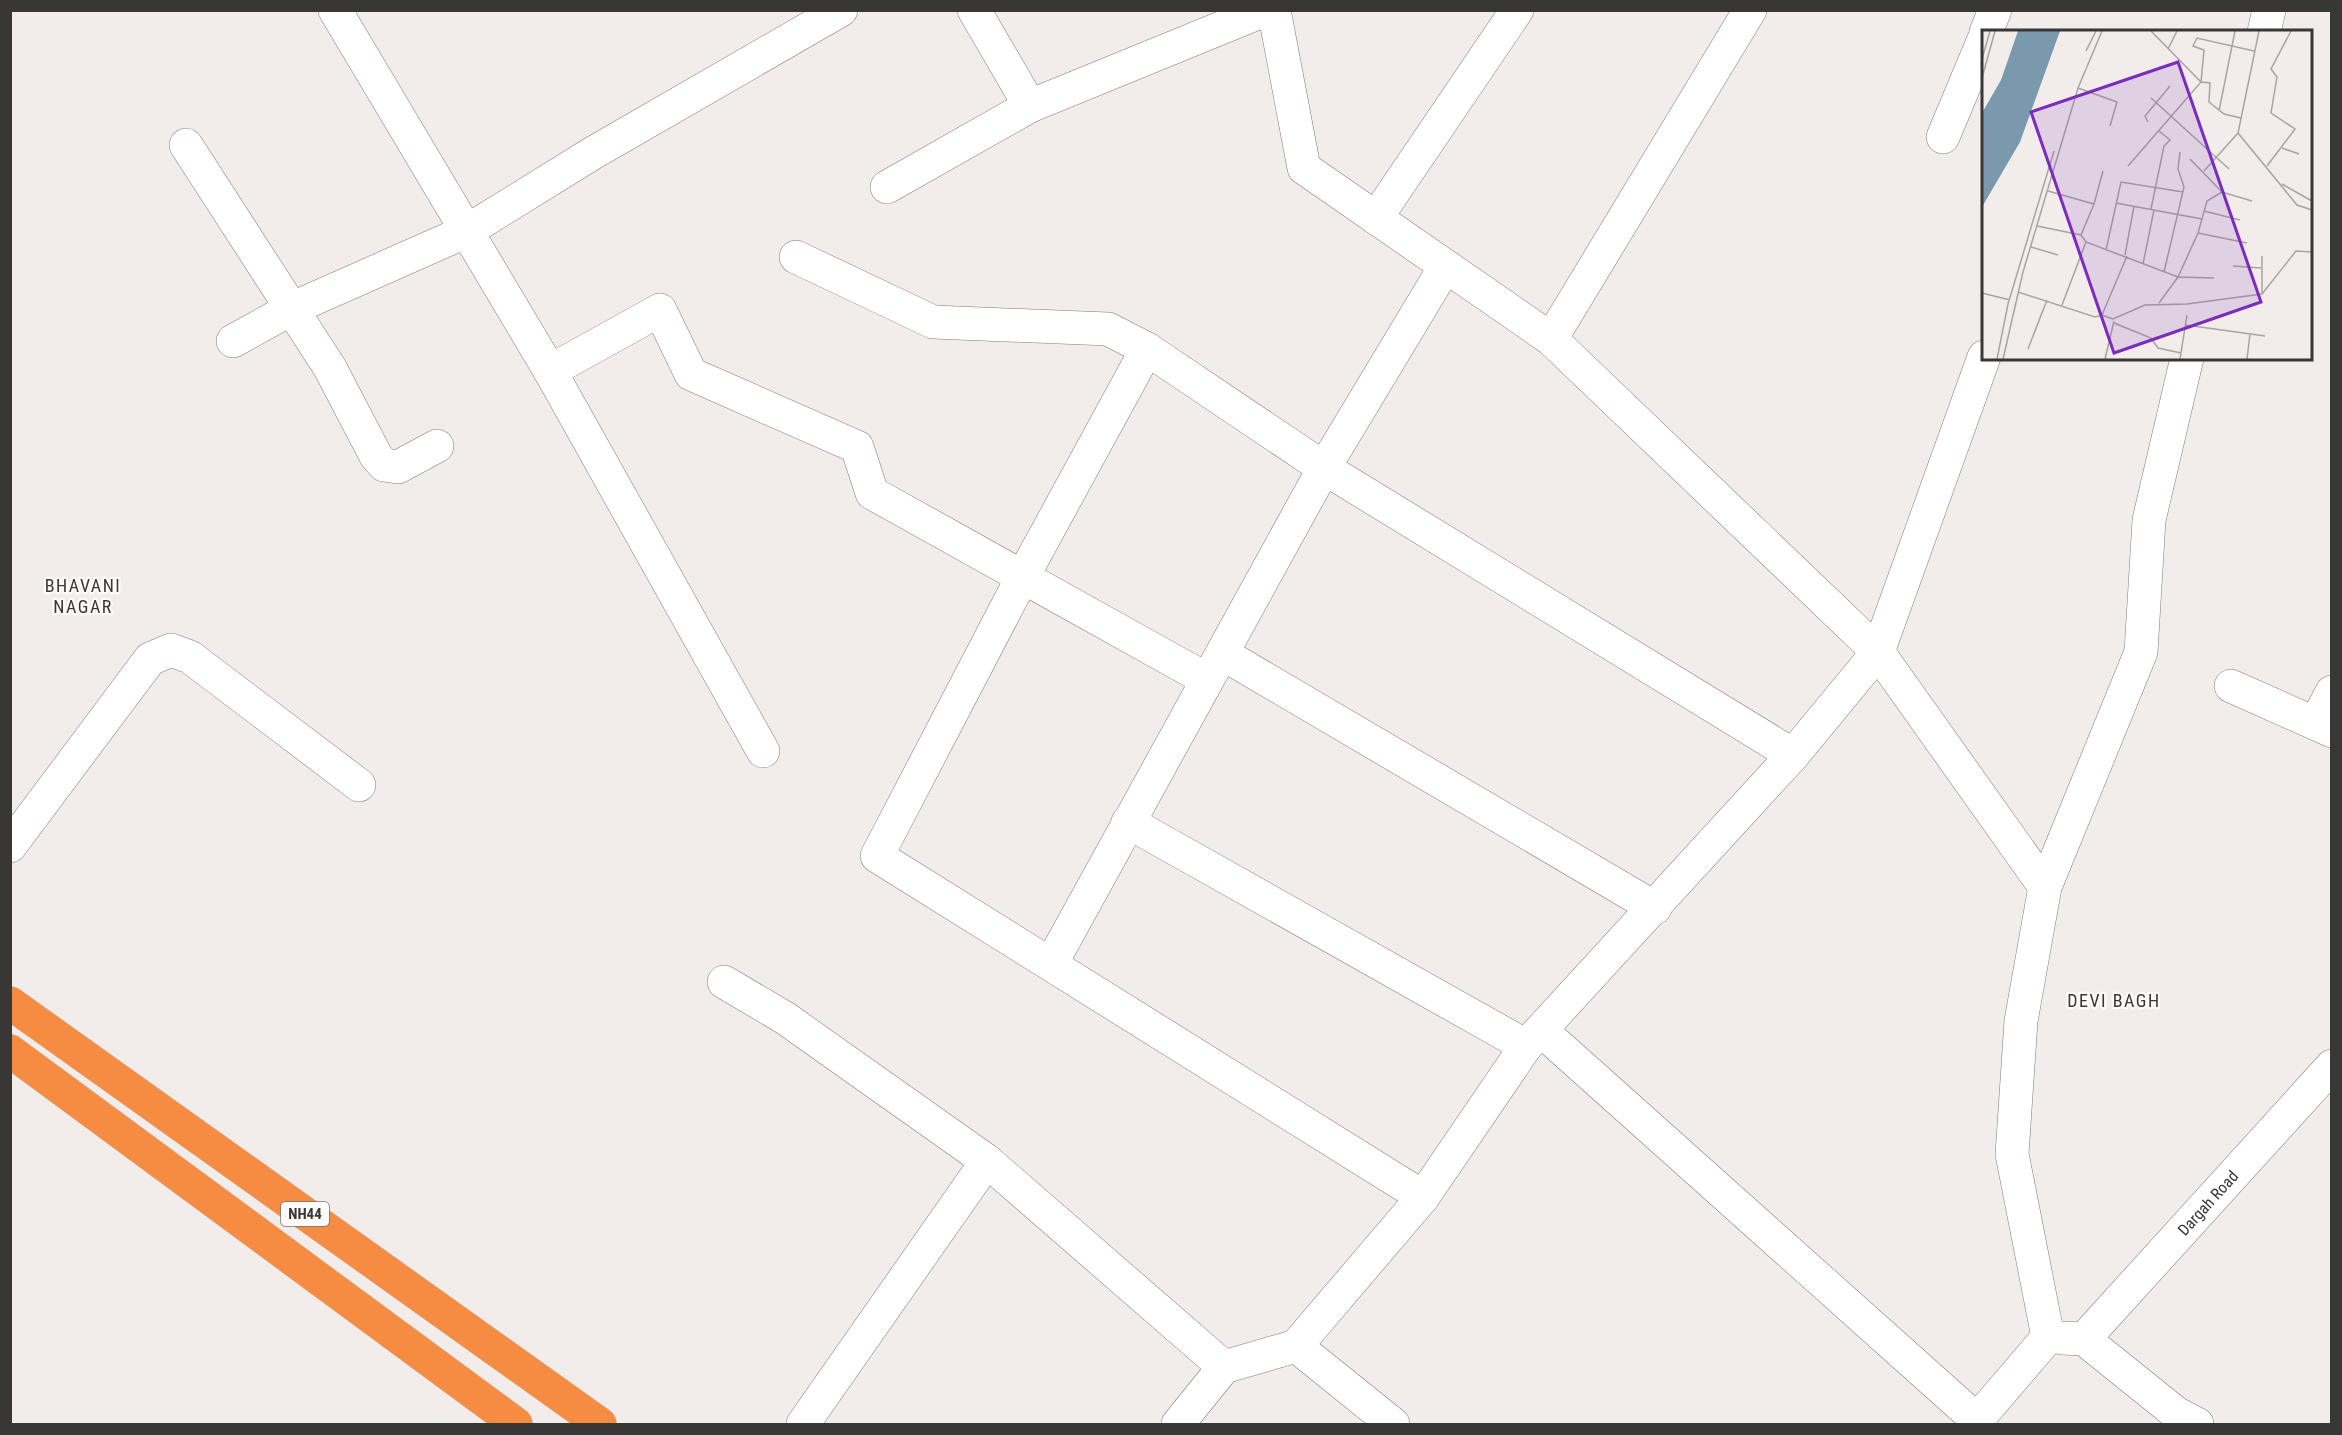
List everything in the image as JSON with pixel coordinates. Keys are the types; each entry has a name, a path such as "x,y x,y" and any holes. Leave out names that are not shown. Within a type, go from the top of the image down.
{"highway":[{"name":"NH44","path":"10,1003 600,1425"},
{"name":"NH44","path":"10,1051 516,1425"}],"street":[{"path":"335,10 550,371 763,751"},
{"path":"233,341 291,309 467,231 593,153 841,10"},
{"path":"974,10 1030,106"},
{"path":"887,187 1030,106 1265,10"},
{"path":"1274,10 1304,168 1551,339 1878,652 2045,887"},
{"path":"1376,218 1517,10"},
{"path":"1551,339 1750,10"},
{"path":"1987,30 1995,10"},
{"path":"2264,30 2269,10"},
{"path":"1942,137 1982,41"},
{"path":"186,146 330,368 376,456 384,465 398,467 436,446"},
{"path":"796,257 933,322 1108,328 1147,350 1324,468 1793,755"},
{"path":"1051,964 1324,468 1445,267"},
{"path":"550,371 660,310 691,374 857,447 872,493 1022,578 1215,666 1655,908"},
{"path":"1147,350 1022,578 877,856 1423,1197"},
{"path":"1178,1425 1224,1367 1296,1346 1423,1197 1534,1038 1793,755 1878,652 1982,360"},
{"path":"2048,1337 2012,1154 2021,1021 2045,887 2141,652 2149,520 2187,360"},
{"path":"10,846 150,659 171,650 190,657 359,785"},
{"path":"2231,686 2324,726 2331,692"},
{"path":"1128,822 1534,1038 1977,1422 2048,1337"},
{"path":"724,982 785,1018 987,1161 1224,1367"},
{"name":"Dargah Road","path":"2084,1340 2328,1066 2331,1066"},
{"path":"803,1425 987,1161"},
{"path":"2048,1337 2084,1340 2176,1413 2197,1425"},
{"path":"1296,1346 1393,1425"}],"district":[{"name":"BHAVANI NAGAR","path":"83,595"},
{"name":"DEVI BAGH","path":"2114,1000"}]}
